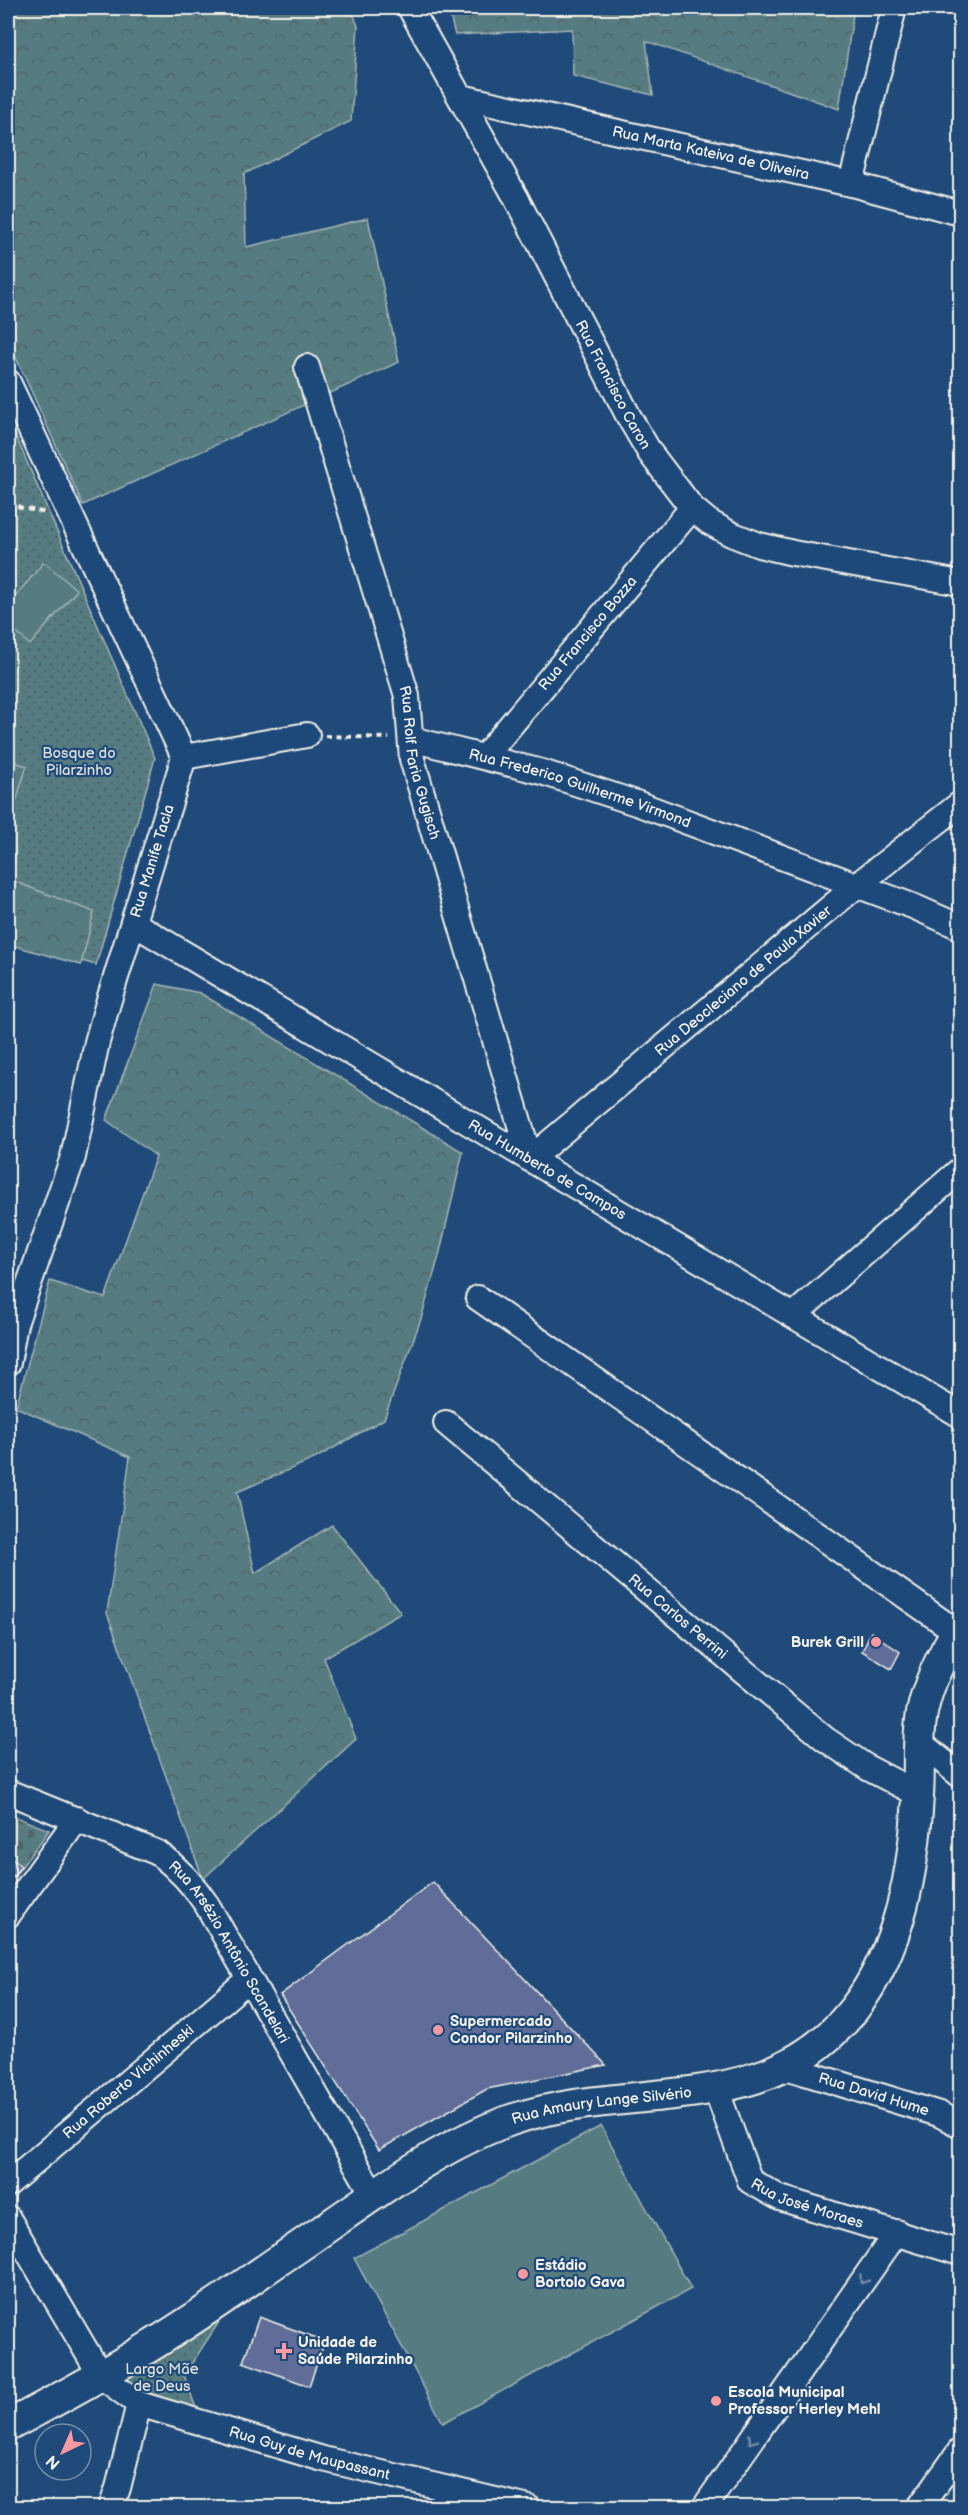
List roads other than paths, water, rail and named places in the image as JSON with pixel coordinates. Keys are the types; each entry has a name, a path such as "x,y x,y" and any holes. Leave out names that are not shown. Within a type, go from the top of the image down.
{"main road":[{"name":"Rua Amaury Lange Silvério","path":"8,2426 101,2376 160,2340 374,2196 471,2136 514,2119 546,2110 587,2103 717,2089 744,2083 786,2067 816,2047 836,2030 856,2007 881,1964 893,1937 906,1892 915,1837 921,1716 938,1666 959,1630"}],"street":[{"name":"Rua Francisco Caron","path":"410,8 515,196 629,417 650,453 692,508 723,530 759,545 960,583"},
{"path":"850,184 894,8"},
{"name":"Rua Marta Kateiva de Oliveira","path":"460,97 850,184 960,213"},
{"name":"Rua Rolf Faria Gugisch","path":"307,367 407,696 412,759 530,1159"},
{"path":"8,382 184,757 307,735"},
{"name":"Rua Francisco Bozza","path":"485,756 692,508"},
{"name":"Rua Frederico Guilherme Virmond","path":"411,739 485,756 629,801 960,927"},
{"name":"Rua Manife Tacla","path":"8,1363 11,1317 73,1157 97,1042 184,757"},
{"name":"Rua Deocleciano de Paula Xavier","path":"530,1159 856,886 960,804"},
{"name":"Rua Humberto de Campos","path":"133,923 960,1415"},
{"path":"794,1316 960,1170"},
{"path":"478,1298 959,1630"},
{"name":"Rua Carlos Perrini","path":"446,1423 825,1739 868,1768 918,1794"},
{"path":"919,1742 960,1775"},
{"name":"Rua Arsézio Antônio Scandelari","path":"8,1792 158,1853 192,1884 207,1905 374,2196"},
{"path":"8,1915 77,1819"},
{"name":"Rua Roberto Vichinheski","path":"8,2184 249,1979"},
{"name":"Rua David Hume","path":"786,2067 939,2114 960,2125"},
{"name":"Rua José Moraes","path":"717,2089 750,2181 780,2198 960,2253"},
{"path":"8,2218 101,2376"},
{"path":"704,2508 897,2232"},
{"name":"Rua Guy de Maupassant","path":"101,2376 139,2404 462,2501 529,2508"},
{"path":"111,2508 139,2404"},
{"path":"919,2508 960,2451"}],"place":[{"name":"Burek Grill","path":"876,1642"},
{"name":"Supermercado Condor Pilarzinho","path":"438,2030"},
{"name":"Estádio Bortolo Gava","path":"523,2274"},
{"name":"Unidade de Saúde Pilarzinho","path":"284,2351"},
{"name":"Escola Municipal Professor Herley Mehl","path":"716,2401"}],"park label":[{"name":"Bosque do Pilarzinho","path":"79,762"},
{"name":"Largo Mãe de Deus","path":"162,2378"}]}
